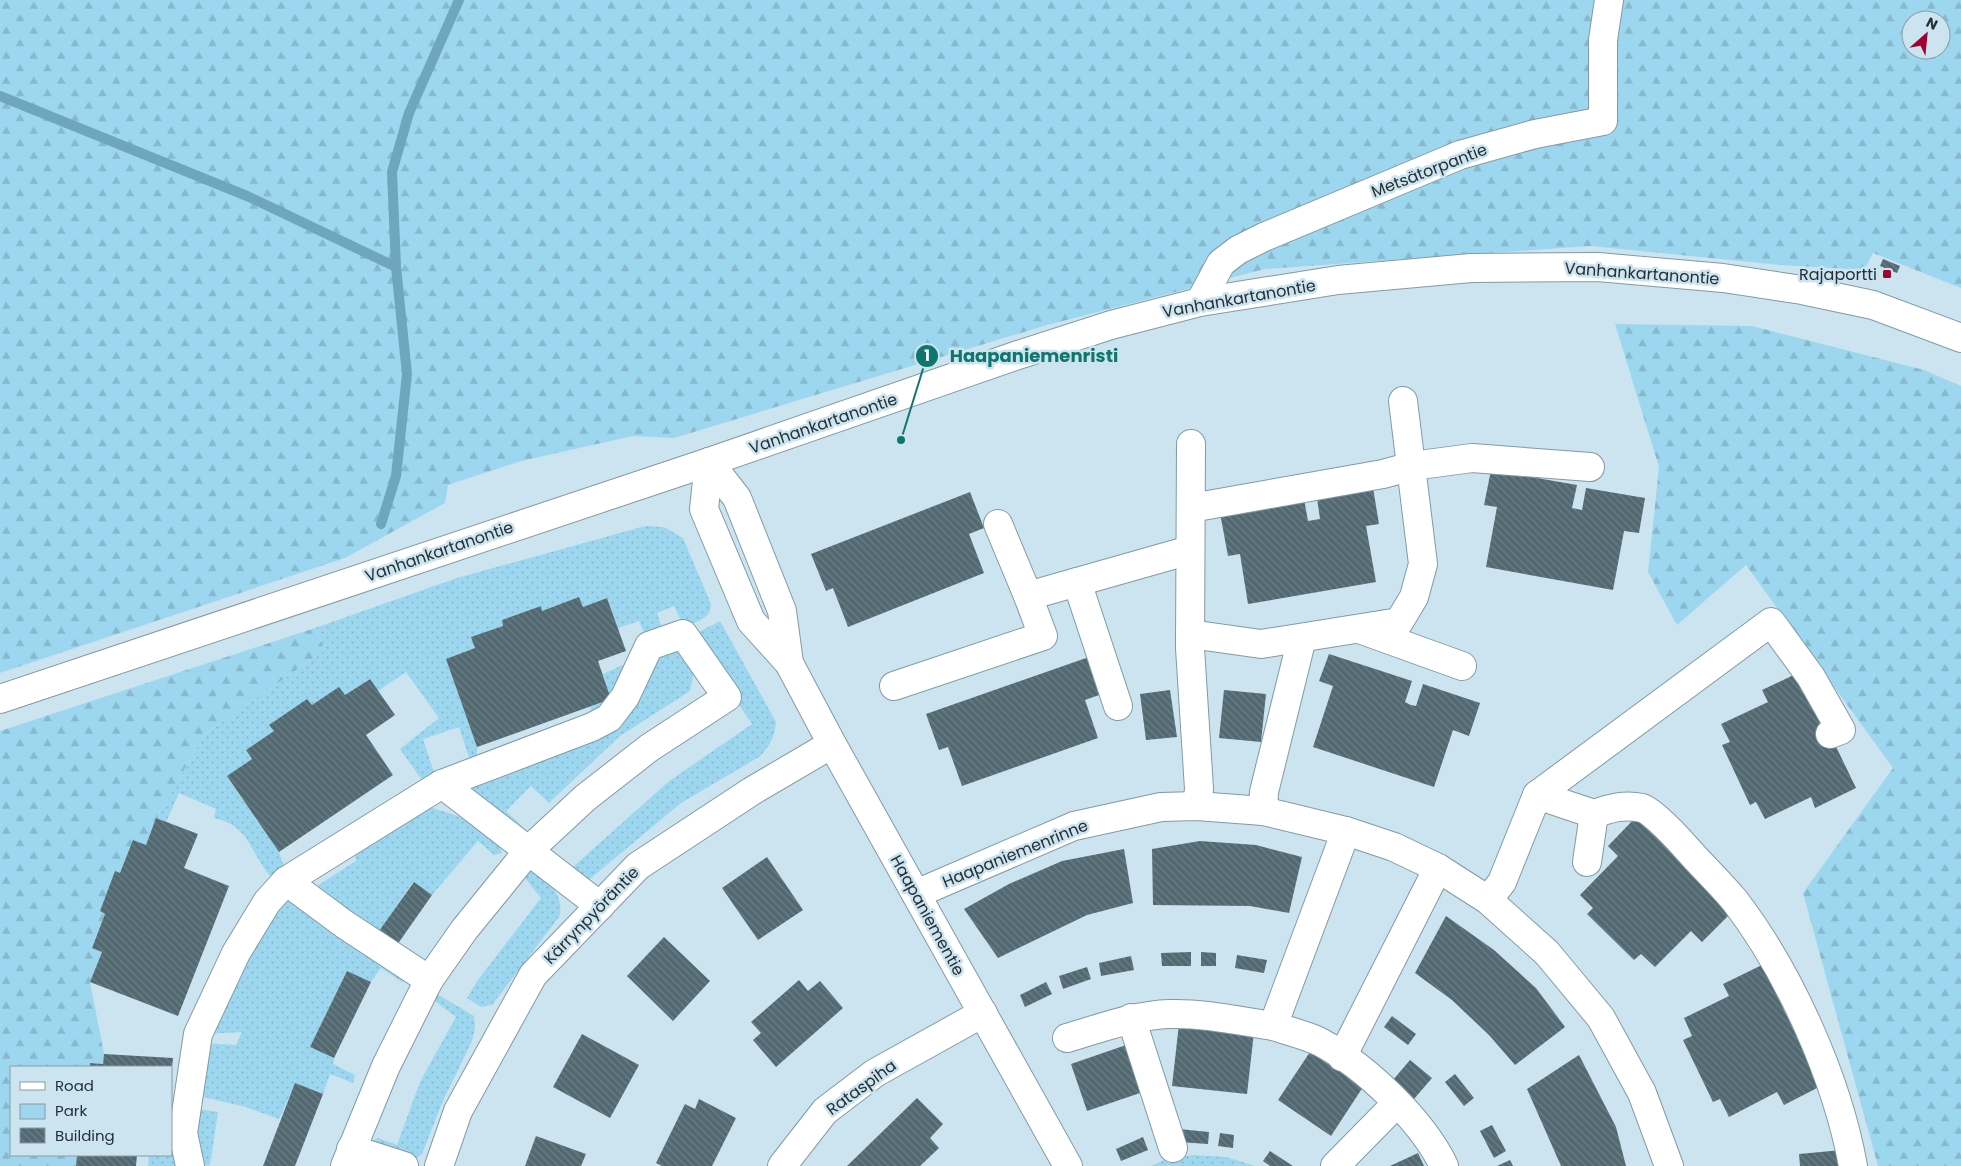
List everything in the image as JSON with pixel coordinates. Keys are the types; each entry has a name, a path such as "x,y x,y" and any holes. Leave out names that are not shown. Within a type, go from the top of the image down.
{"street":[{"name":"Metsätorpantie","path":"1200,302 1221,263 1238,250 1264,237 1460,155 1535,134 1603,121 1603,40 1609,0"},
{"name":"Vanhankartanontie","path":"0,699 709,462 1111,325 1200,302 1338,280 1461,269 1598,267 1723,278 1802,290 1873,306 1961,338"},
{"path":"1190,634 1262,644 1399,622 1414,597 1423,564 1404,401"},
{"path":"1191,444 1190,634 1199,789 1197,806"},
{"path":"1191,508 1383,474 1412,466 1472,458 1590,467"},
{"name":"Haapaniementie","path":"709,462 704,509 752,621 789,663 832,744 1068,1166"},
{"path":"894,686 1042,636 1028,596 998,524"},
{"path":"1028,596 1190,550"},
{"path":"1077,582 1118,706"},
{"path":"1488,900 1502,882 1537,796 1771,622 1811,677 1840,730 1830,734"},
{"path":"1360,629 1462,666"},
{"path":"190,1166 183,1133 198,1034 236,953 267,902 286,881 442,784 592,727 609,718 625,697 650,646 683,634 727,698 642,754 585,798 529,850 464,930 429,980 386,1066 348,1158 404,1166"},
{"path":"1263,811 1264,792 1302,638"},
{"name":"Kärrynpyöräntie","path":"439,1166 458,1111 533,975 638,866 752,791 832,744"},
{"path":"442,784 600,906"},
{"path":"1537,796 1594,814 1614,806 1644,808 1672,833 1734,901 1768,949 1802,1013 1833,1090 1849,1140 1853,1166"},
{"name":"Haapaniemenrinne","path":"916,894 1074,826 1161,807 1197,806 1263,811 1346,831 1394,847 1438,868 1488,900 1546,953 1600,1018 1642,1093 1669,1166"},
{"path":"1587,862 1594,814"},
{"path":"1273,1026 1346,831"},
{"path":"1342,1057 1438,868"},
{"path":"286,881 344,924 429,980"},
{"name":"Rataspiha","path":"782,1166 825,1111 874,1073 983,1013"},
{"path":"1067,1038 1131,1018 1170,1014 1213,1017 1273,1026 1319,1042 1365,1073 1396,1104 1438,1153 1444,1166"},
{"path":"1131,1018 1173,1148"},
{"path":"1335,1166 1396,1104"}],"green space":[{"path":"0,0 1961,0 1961,288 1873,253 1864,270 1781,265 1590,246 1265,269 1047,325 674,438 633,436 521,461 448,485 445,503 345,558 0,673"},
{"path":"1615,324 1752,326 1924,370 1961,386 1961,1166 1878,1166 1803,893 1893,768 1746,565 1677,625 1648,572 1659,467"},
{"path":"645,526 664,527 683,538 711,604 706,617 684,627 674,606 657,613 663,631 646,637 639,621 618,628 607,598 583,607 579,598 542,611 541,606 502,620 503,626 475,648 446,659 477,747 477,756 471,763 459,727 423,739 435,775 427,782 422,780 400,749 439,718 406,672 378,691 369,679 345,695 312,705 307,699 270,725 274,731 246,750 252,759 227,776 279,852 286,873 270,876 242,833 226,822 214,818 216,809 179,793 166,822 156,818 205,734 325,650 315,628 457,578"},
{"path":"720,621 776,722 771,741 759,757 681,803 590,879 579,879 556,855 573,867 668,782 752,724 696,641 697,633"},
{"path":"315,628 325,650 205,734 156,818 146,845 120,873 115,872 100,911 105,914 92,947 102,952 90,982 104,1054 103,1064 90,1063 90,1066 10,1066 10,1156 77,1156 76,1166 0,1166 0,731"},
{"path":"675,644 694,672 690,691 620,736 549,803 531,786 506,811 523,827 521,830 472,797 472,790 475,785 598,730 654,653"},
{"path":"627,663 631,668 617,696 608,707 594,717 590,707 611,699 603,674"},
{"path":"430,807 450,813 483,829 492,836 502,853 494,855 478,841 432,895 413,882 379,931 309,891 356,861 355,852"},
{"path":"528,872 542,877 553,888 560,903 559,917 492,1005 481,1007 467,998 478,980 541,898 525,878"},
{"path":"286,897 407,976 402,982 381,968 371,982 347,971 310,1047 334,1058 333,1064 355,1075 353,1083 330,1074 323,1094 295,1084 279,1119 246,1107 195,1095 203,1043 236,1045 242,1032 207,1034 253,934"},
{"path":"437,994 474,1016 475,1028 472,1041 442,1103 422,1154 414,1160 371,1141 378,1138 397,1145 420,1082 456,1017 435,1001 434,998"},
{"path":"192,1108 218,1112 210,1165 198,1166"},
{"path":"172,1145 180,1166 148,1166 149,1156 172,1156"},
{"path":"1193,1155 1226,1157 1255,1166 1151,1166 1164,1160"}],"building":[{"path":"1883,259 1900,266 1897,273 1880,266"},
{"path":"1491,470 1577,485 1572,508 1582,510 1586,488 1645,498 1639,533 1624,531 1613,590 1486,567 1497,507 1484,505"},
{"path":"1373,488 1379,524 1366,526 1376,582 1248,604 1240,554 1228,556 1220,513 1304,499 1308,521 1320,519 1317,498"},
{"path":"970,492 984,528 969,534 984,573 848,627 833,588 826,591 811,554"},
{"path":"579,597 583,607 607,598 626,651 598,661 611,699 477,747 446,659 475,648 471,637 503,626 502,620 541,606 542,611"},
{"path":"1329,654 1412,681 1405,702 1411,705 1416,706 1423,684 1480,703 1469,736 1453,730 1434,787 1313,747 1333,686 1319,681"},
{"path":"1089,657 1102,694 1085,700 1098,738 962,786 948,747 939,750 926,714"},
{"path":"1800,672 1856,788 1815,808 1811,797 1765,819 1756,802 1750,805 1722,745 1730,742 1721,724 1768,702 1762,690"},
{"path":"370,679 395,715 366,735 393,775 279,852 227,776 252,759 246,750 274,731 269,725 307,699 312,705 339,687 345,695"},
{"path":"1170,690 1177,737 1146,740 1140,694"},
{"path":"1224,690 1266,694 1261,742 1219,738"},
{"path":"1637,816 1733,911 1702,942 1691,931 1655,967 1641,954 1634,960 1587,914 1593,908 1580,895 1618,856 1608,846"},
{"path":"156,818 198,834 184,868 229,886 178,1016 90,982 102,952 92,948 105,914 100,911 115,871 120,873 133,840 146,845"},
{"path":"1200,841 1256,845 1302,857 1289,913 1250,906 1153,905 1152,849"},
{"path":"1124,849 1133,903 1087,915 998,958 964,909 1009,884 1062,861"},
{"path":"767,857 803,910 758,940 722,888"},
{"path":"414,882 432,895 397,945 379,931"},
{"path":"1446,916 1494,950 1536,988 1565,1027 1515,1065 1489,1035 1452,1000 1415,973"},
{"path":"664,937 710,981 673,1021 627,976"},
{"path":"1191,952 1191,966 1162,966 1161,953"},
{"path":"1201,952 1216,953 1216,966 1201,966"},
{"path":"1237,955 1267,960 1264,973 1235,968"},
{"path":"1131,956 1134,970 1101,976 1099,963"},
{"path":"1762,965 1821,1086 1784,1105 1777,1092 1729,1117 1720,1099 1713,1102 1683,1040 1692,1036 1684,1018 1729,996 1723,984"},
{"path":"1087,967 1091,979 1063,989 1059,976"},
{"path":"347,971 371,982 334,1058 310,1047"},
{"path":"799,980 808,991 820,981 843,1008 776,1067 753,1040 761,1033 751,1022"},
{"path":"1046,982 1052,994 1025,1007 1020,995"},
{"path":"1392,1016 1416,1034 1408,1045 1384,1027"},
{"path":"1179,1024 1254,1032 1247,1094 1172,1086"},
{"path":"582,1034 639,1065 610,1118 553,1087"},
{"path":"1129,1044 1146,1091 1087,1111 1071,1064"},
{"path":"1310,1052 1363,1087 1331,1136 1278,1100"},
{"path":"104,1054 173,1058 172,1067 90,1066 90,1063 103,1064"},
{"path":"1579,1055 1616,1127 1626,1166 1561,1166 1527,1089"},
{"path":"1410,1060 1432,1078 1414,1099 1393,1080"},
{"path":"1455,1074 1474,1098 1464,1106 1445,1082"},
{"path":"295,1083 323,1094 295,1166 263,1166"},
{"path":"917,1098 943,1124 930,1138 939,1148 920,1166 847,1166"},
{"path":"699,1099 736,1118 712,1166 662,1166 656,1163 685,1104 695,1109"},
{"path":"1492,1125 1506,1151 1494,1158 1480,1131"},
{"path":"1179,1129 1209,1132 1208,1144 1179,1142"},
{"path":"1220,1133 1234,1135 1233,1148 1218,1146"},
{"path":"536,1136 586,1154 581,1166 525,1166"},
{"path":"1143,1137 1148,1150 1121,1161 1116,1149"},
{"path":"1842,1150 1844,1166 1800,1166 1799,1154"},
{"path":"1270,1151 1293,1166 1270,1166 1263,1161"},
{"path":"1418,1153 1424,1166 1390,1166"},
{"path":"77,1156 137,1156 136,1166 76,1166"},
{"path":"1510,1160 1513,1166 1497,1166"}],"waterway":[{"path":"381,524 396,476 407,374 396,267 392,172 409,113 459,0"},
{"path":"0,96 247,196 396,267"}],"place":[{"name":"Rajaportti","path":"1887,274"},
{"name":"Haapaniemenristi","path":"901,440"}]}
